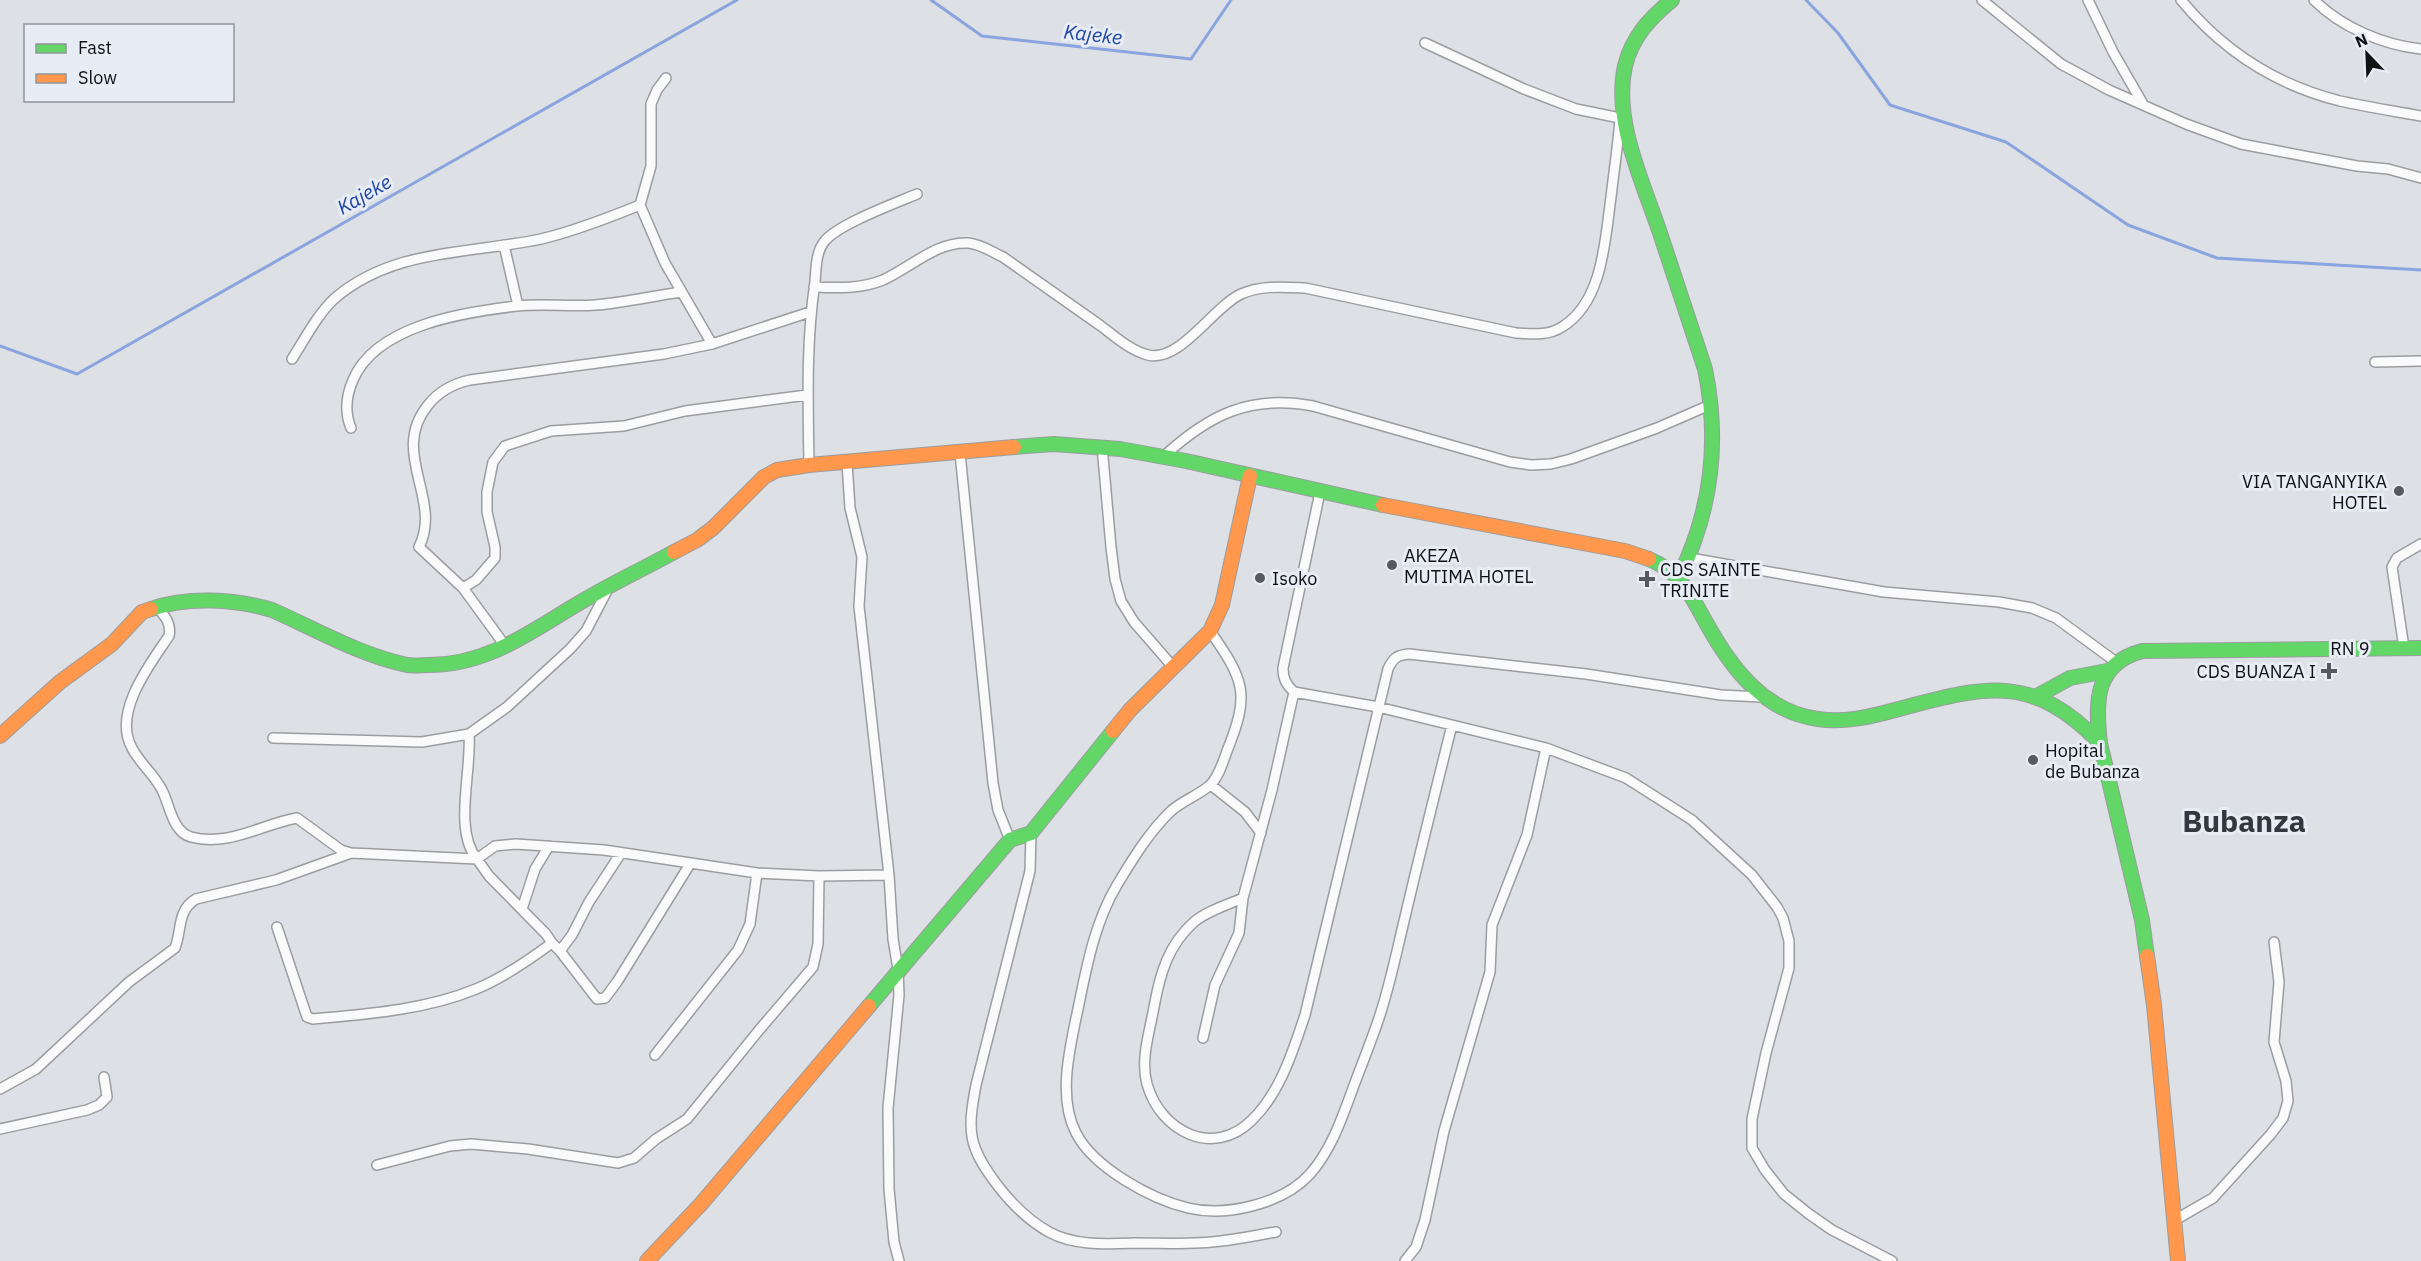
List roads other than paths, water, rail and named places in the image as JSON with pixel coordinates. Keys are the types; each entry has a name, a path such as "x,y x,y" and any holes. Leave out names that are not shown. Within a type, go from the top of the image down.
{"main road":[{"path":"1672,0 1642,28 1632,43 1624,63 1623,119 1705,369 1712,404 1712,456 1704,514 1690,558 1679,577"},
{"path":"0,736 60,682 112,644 142,612 156,606 174,602 220,601 258,606 272,610 359,649 408,665 445,665 464,662 506,647 609,587 697,540 713,528 764,477 777,470 1024,445 1072,444 1102,446 1320,492 1625,551 1650,558 1679,577 1730,664 1764,697 1794,715 1818,721 1846,721 1878,716 1949,696 1972,692 2013,692 2037,696 2071,715 2100,743"},
{"path":"648,1261 701,1204 898,969 1010,840 1031,833 1104,740 1142,697 1210,631 1222,605 1251,476"},
{"name":"RN 9","path":"2112,667 2135,653 2157,650 2421,648"},
{"path":"2037,696 2062,680 2112,667"},
{"path":"2112,667 2102,682 2097,706 2100,743 2142,920 2154,1005 2178,1261"}],"street":[{"path":"1982,0 2061,64 2101,86 2186,124 2241,144 2421,178"},
{"path":"2088,0 2113,52 2144,104"},
{"path":"2181,0 2219,42 2250,64 2282,81 2340,100 2421,117"},
{"path":"2314,0 2344,23 2375,38 2408,48 2421,49"},
{"path":"814,287 863,286 884,279 931,253 949,246 968,243 986,248 1003,257 1118,338 1148,355 1163,355 1178,347 1226,304 1242,294 1259,289 1281,287 1305,288 1516,333 1540,334 1560,328 1576,317 1586,302 1595,281 1606,233 1623,119 1576,109 1524,89 1425,43"},
{"path":"666,78 651,104 651,166 640,205 681,292 712,344"},
{"path":"809,465 807,395 810,312 818,255 823,243 831,234 917,194"},
{"path":"292,359 332,301 360,282 392,266 418,258 504,245 571,231 640,205"},
{"path":"504,245 518,306"},
{"path":"351,428 347,419 347,393 356,372 384,344 411,330 444,318 518,306 596,305 681,292"},
{"path":"506,647 463,588 419,547 422,541 424,516 412,450 412,438 422,412 433,398 455,384 470,380 664,354 712,344 810,312"},
{"path":"2375,362 2421,361"},
{"path":"463,588 476,580 495,558 495,547 487,512 487,492 493,462 505,446 551,431 624,426 685,411 807,395"},
{"path":"1162,458 1199,427 1244,406 1268,402 1291,402 1313,406 1510,462 1531,465 1571,459 1658,428 1712,404"},
{"path":"1102,446 1114,579 1121,601 1134,622 1174,668"},
{"path":"960,453 993,783 998,810 1010,840"},
{"path":"847,463 850,508 861,557 859,606 898,969 899,995 888,1119 889,1189 894,1242 899,1261"},
{"path":"1320,492 1283,668 1286,684 1293,692 1378,707 1546,748 1626,778 1692,820 1752,875 1783,918 1789,941 1790,968 1766,1053 1752,1119 1752,1148 1765,1170 1785,1194 1809,1215 1832,1230 1892,1261"},
{"path":"2404,648 2392,567 2397,558 2421,544"},
{"path":"1690,558 1884,591 1999,602 2032,608 2056,618 2112,667"},
{"path":"273,738 422,741 469,734 507,707 570,649 586,631 609,587"},
{"path":"156,606 170,629 136,689 128,717 127,735 132,748 160,786 178,827 189,837 225,839 297,818 341,850 351,853 477,859 500,845 549,846 621,853 757,873 819,876 889,875"},
{"path":"1210,631 1238,675 1242,692 1240,714 1211,785 1172,810 1151,833 1115,888 1092,945 1072,1036 1066,1088 1076,1134 1106,1165 1145,1194 1157,1199 1197,1210 1210,1211 1269,1200 1299,1185 1317,1165 1338,1127 1380,1016 1452,725"},
{"path":"1243,898 1196,921 1178,938 1167,957 1159,981 1144,1062 1147,1084 1166,1120 1181,1131 1200,1138 1219,1138 1238,1131 1252,1121 1268,1102 1295,1047 1305,1015 1378,707 1392,660 1399,655 1409,654 1586,674 1721,695 1764,697"},
{"path":"1203,1038 1215,985 1239,933 1243,898 1280,758 1293,692"},
{"path":"469,734 465,833 469,846 489,876 546,934 597,999 605,998 617,982 690,864"},
{"path":"1405,1261 1416,1247 1425,1220 1444,1131 1490,972 1492,925 1527,835 1546,748"},
{"path":"1211,785 1245,812 1261,833"},
{"path":"1031,833 1030,871 976,1084 970,1119 971,1140 978,1156 1008,1198 1028,1217 1051,1233 1077,1241 1101,1244 1184,1243 1221,1241 1276,1232"},
{"path":"522,909 535,869 549,846"},
{"path":"0,1089 36,1069 129,982 175,948 180,921 189,903 196,899 276,880 351,853"},
{"path":"560,951 621,853"},
{"path":"655,1055 738,950 750,924 757,873"},
{"path":"377,1166 450,1146 471,1144 528,1149 618,1163 634,1158 656,1138 687,1119 813,968 818,945 819,876"},
{"path":"277,927 307,1017 313,1019 404,1010 452,997 478,988 513,969 552,943"},
{"path":"2175,1220 2213,1198 2283,1118 2288,1101 2286,1081 2274,1041 2279,982 2274,942"},
{"path":"0,1129 93,1108 107,1097 104,1077"}],"waterway":[{"name":"Kajeke","path":"0,346 77,374 737,0"},
{"name":"Kajeke","path":"931,0 982,36 1191,59 1231,0"},
{"path":"1806,0 1838,33 1890,105 2006,142 2128,225 2217,258 2421,270"}],"place":[{"name":"VIA TANGANYIKA HOTEL","path":"2399,491"},
{"name":"AKEZA MUTIMA HOTEL","path":"1392,565"},
{"name":"Isoko","path":"1260,578"},
{"name":"CDS SAINTE TRINITE","path":"1647,579"},
{"name":"CDS BUANZA I","path":"2329,671"},
{"name":"Hopital de Bubanza","path":"2033,760"}],"district":[{"name":"Bubanza","path":"2244,820"}]}
